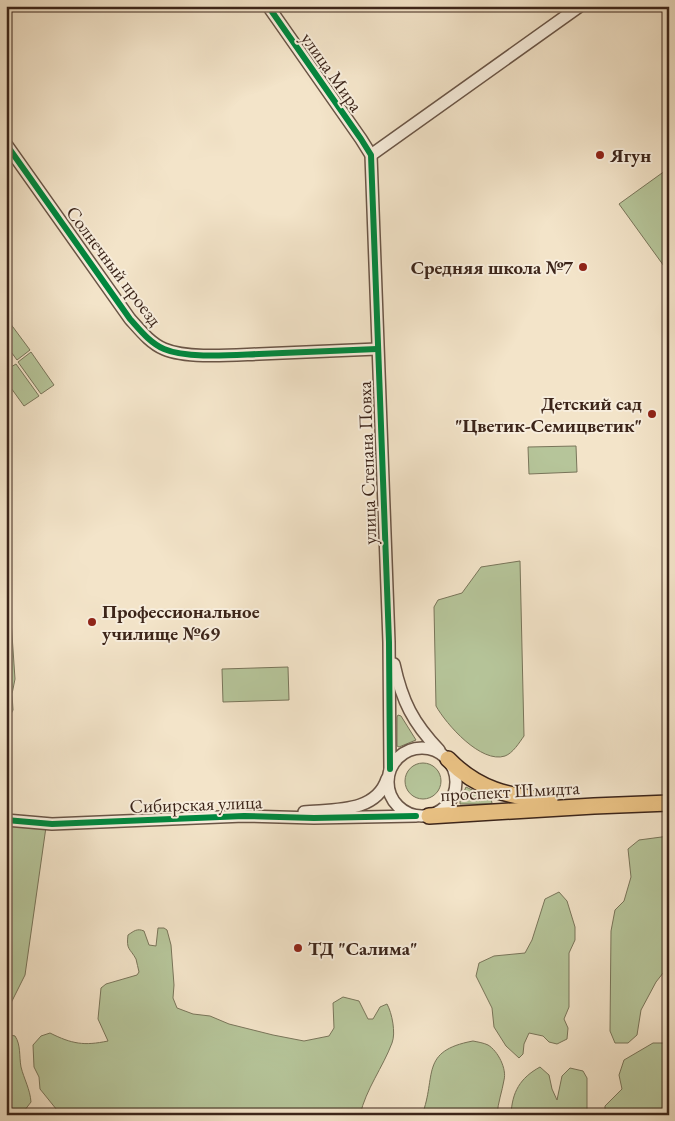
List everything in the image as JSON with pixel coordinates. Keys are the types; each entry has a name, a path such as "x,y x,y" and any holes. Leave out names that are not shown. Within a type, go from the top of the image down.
{"main road":[{"name":"проспект Шмидта","path":"445,756 467,776 491,790 522,798 594,806"},
{"name":"проспект Шмидта","path":"423,816 669,803"}],"street":[{"name":"улица Мира","path":"268,6 371,155"},
{"path":"371,155 580,6"},
{"name":"Солнечный проезд","path":"6,144 130,319 158,346 173,352 186,354 230,355 377,349"},
{"name":"улица Степана Повха","path":"371,155 389,642 389,772"},
{"name":"улица Степана Повха","path":"389,642 398,683 407,709 421,731 445,756"},
{"path":"426,747 445,756 456,774 455,792 445,807 423,816 403,810 393,801 388,788 389,772 397,758 413,748 426,747"},
{"name":"Сибирская улица","path":"6,820 52,824 262,816 360,806 379,795 389,772"},
{"name":"Сибирская улица","path":"262,816 314,818 423,816"}],"green space":[{"path":"669,168 669,273 619,204"},
{"path":"6,319 30,350 17,360 6,345"},
{"path":"31,352 54,385 41,394 18,362"},
{"path":"16,364 39,396 24,406 6,381 6,370"},
{"path":"576,446 577,472 529,474 528,447"},
{"path":"520,561 524,736 511,753 496,757 486,754 465,741 448,723 436,706 434,607 438,600 462,593 481,567"},
{"path":"6,603 10,605 15,679 12,694 13,710 6,724"},
{"path":"288,667 289,700 223,702 222,669"},
{"path":"398,715 401,716 416,740 399,747 397,746"},
{"path":"423,763 430,764 436,768 440,774 440,788 436,794 430,798 423,799 416,798 410,794 406,788 405,781 406,774 410,768 416,764"},
{"path":"466,787 491,799 492,803 460,804"},
{"path":"6,825 46,827 25,975 6,1013"},
{"path":"669,836 669,969 667,968 656,982 641,1010 637,1035 628,1043 615,1043 610,1031 611,931 615,910 624,901 631,877 628,849 639,840"},
{"path":"559,892 567,901 575,927 575,940 569,953 569,1007 564,1019 568,1028 567,1039 557,1044 549,1042 543,1036 529,1033 524,1044 523,1054 519,1058 506,1046 494,1027 492,1008 476,976 479,963 494,956 525,953 532,940 545,899"},
{"path":"158,928 167,930 171,945 173,998 177,1008 193,1014 210,1016 229,1024 304,1041 329,1036 334,1028 333,1003 343,997 359,1001 368,1019 373,1019 380,1007 387,1004 393,1023 393,1039 366,1096 360,1115 61,1115 40,1089 39,1077 34,1067 33,1045 41,1036 50,1033 65,1040 78,1043 108,1041 98,1019 101,988 106,984 137,975 139,972 136,959 128,946 128,935 134,931 142,930 149,945 156,946"},
{"path":"6,1034 15,1036 17,1039 21,1067 31,1102 21,1115 6,1115"},
{"path":"473,1041 486,1044 492,1048 503,1066 505,1076 497,1115 422,1115 430,1077 437,1059 444,1051 456,1045"},
{"path":"653,1043 669,1043 669,1115 605,1115 605,1106 622,1089 619,1075 624,1060"},
{"path":"540,1067 549,1075 557,1100 562,1076 570,1068 583,1071 587,1078 587,1115 511,1115 513,1099 518,1086 527,1076"}],"cycle path":[{"path":"268,6 371,155 389,642 390,769"},
{"path":"6,144 130,319 146,336 164,349 185,354 210,356 377,349"},
{"path":"6,820 52,824 244,816 314,818 416,816"}],"place":[{"name":"Ягун","path":"600,155"},
{"name":"Средняя школа №7","path":"583,267"},
{"name":"Детский сад \"Цветик-Семицветик\"","path":"652,414"},
{"name":"Профессиональное училище №69","path":"92,622"},
{"name":"ТД \"Салима\"","path":"298,948"}]}
